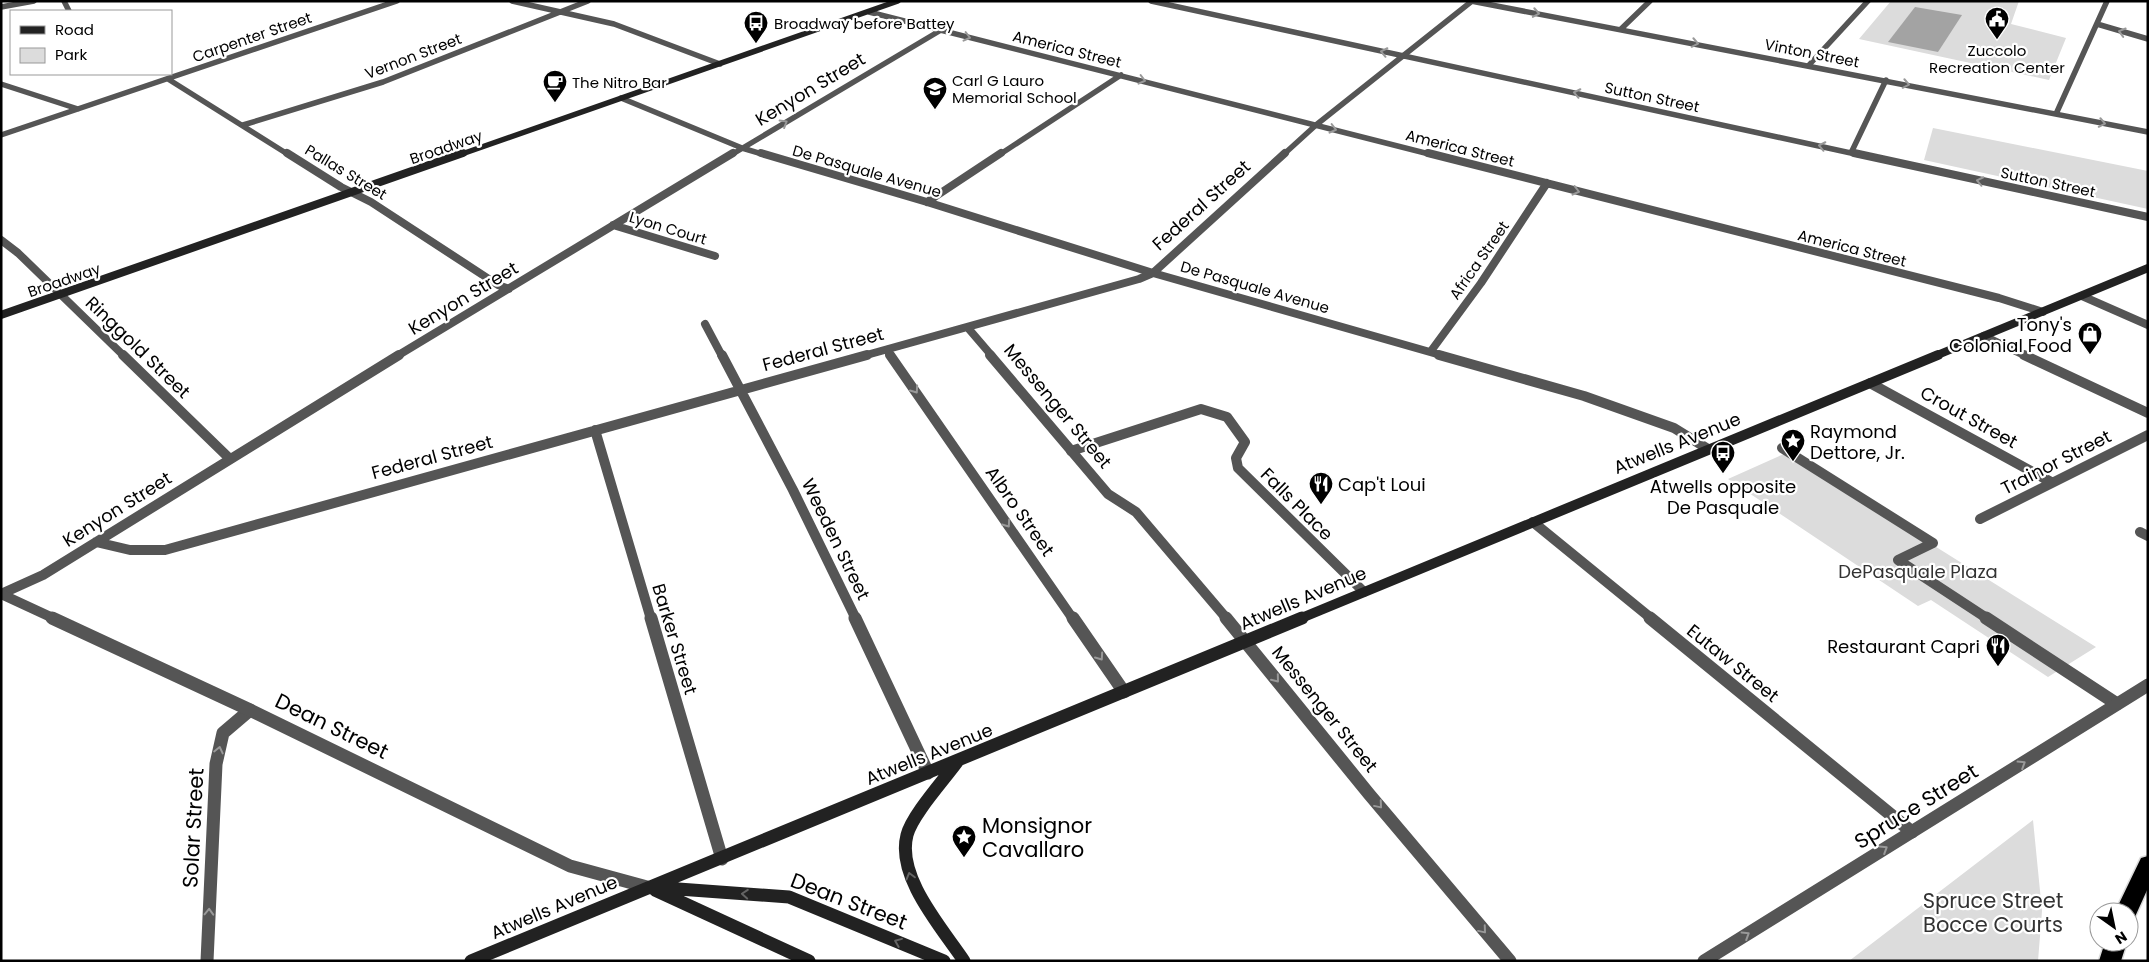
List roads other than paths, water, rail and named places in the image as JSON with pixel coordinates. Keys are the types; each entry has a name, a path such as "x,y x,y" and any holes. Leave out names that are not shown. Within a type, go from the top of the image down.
{"highway":[{"path":"2131,902 2148,865"}],"main road":[{"name":"Broadway","path":"1,315 898,1"},
{"name":"Atwells Avenue","path":"472,961 647,887 722,859 2148,268"},
{"path":"958,761 920,812 907,835 907,864 913,886 964,961"},
{"name":"Dean Street","path":"647,887 809,961"},
{"name":"Dean Street","path":"647,887 789,897 944,961"}],"street":[{"path":"1,7 34,1"},
{"name":"Carpenter Street","path":"1,135 397,1"},
{"path":"512,1 614,24 720,64"},
{"name":"Vernon Street","path":"243,124 383,82 588,1"},
{"name":"Sutton Street","path":"1151,1 2148,217"},
{"name":"Federal Street","path":"96,542 120,550 139,552 165,550 968,328 1153,273 1316,125 1471,1"},
{"name":"Vinton Street","path":"1471,1 2148,132"},
{"path":"1621,29 1650,1"},
{"path":"1809,65 1868,1"},
{"path":"2056,114 2107,1"},
{"name":"America Street","path":"869,12 1999,298 2043,312"},
{"path":"2097,24 2148,39"},
{"name":"Kenyon Street","path":"1,594 43,575 230,458 613,225 941,30"},
{"path":"927,202 1121,75"},
{"name":"Pallas Street","path":"168,79 243,124 341,188 353,192 498,285 509,289"},
{"path":"1852,153 1886,80"},
{"path":"1,84 78,109"},
{"path":"1,91 12,88"},
{"name":"De Pasquale Avenue","path":"621,98 742,148 927,202 1153,273 1431,351 1651,418 1674,428 1708,449"},
{"name":"Africa Street","path":"1431,351 1481,282 1547,184"},
{"name":"Lyon Court","path":"613,225 715,256"},
{"name":"Ringgold Street","path":"1,240 61,295 230,458"},
{"path":"2082,296 2148,325"},
{"name":"Weeden Street","path":"705,324 742,390 813,530 928,773"},
{"name":"Messenger Street","path":"968,328 1108,494 1136,512 1246,641 1363,786 1510,961"},
{"path":"1984,336 2148,413"},
{"name":"Albro Street","path":"887,350 1124,692"},
{"name":"Crout Street","path":"1870,383 2051,482"},
{"name":"Falls Place","path":"1071,451 1201,409 1227,417 1244,442 1236,458 1238,468 1364,592"},
{"name":"Barker Street","path":"595,430 722,859"},
{"name":"Trainor Street","path":"1980,519 2148,434"},
{"path":"1782,448 1933,543 1898,560 2117,704"},
{"name":"Eutaw Street","path":"1533,522 1912,832"},
{"name":"Dean Street","path":"1,594 250,710 570,866 647,887"},
{"name":"Spruce Street","path":"1704,961 2148,684"},
{"name":"Solar Street","path":"207,961 216,764 223,734 250,710"}],"place":[{"name":"Zuccolo Recreation Center","path":"1997,40"},
{"name":"Broadway before Battey","path":"756,44"},
{"name":"The Nitro Bar","path":"555,103"},
{"name":"Carl G Lauro Memorial School","path":"935,110"},
{"name":"Tony's Colonial Food","path":"2090,355"},
{"name":"Raymond Dettore, Jr.","path":"1793,462"},
{"name":"Atwells opposite De Pasquale","path":"1723,474"},
{"name":"Cap't Loui","path":"1321,505"},
{"name":"Restaurant Capri","path":"1998,667"},
{"name":"Monsignor Cavallaro","path":"964,858"}],"park label":[{"name":"DePasquale Plaza","path":"1918,571"},
{"name":"Spruce Street Bocce Courts","path":"1993,912"}]}
